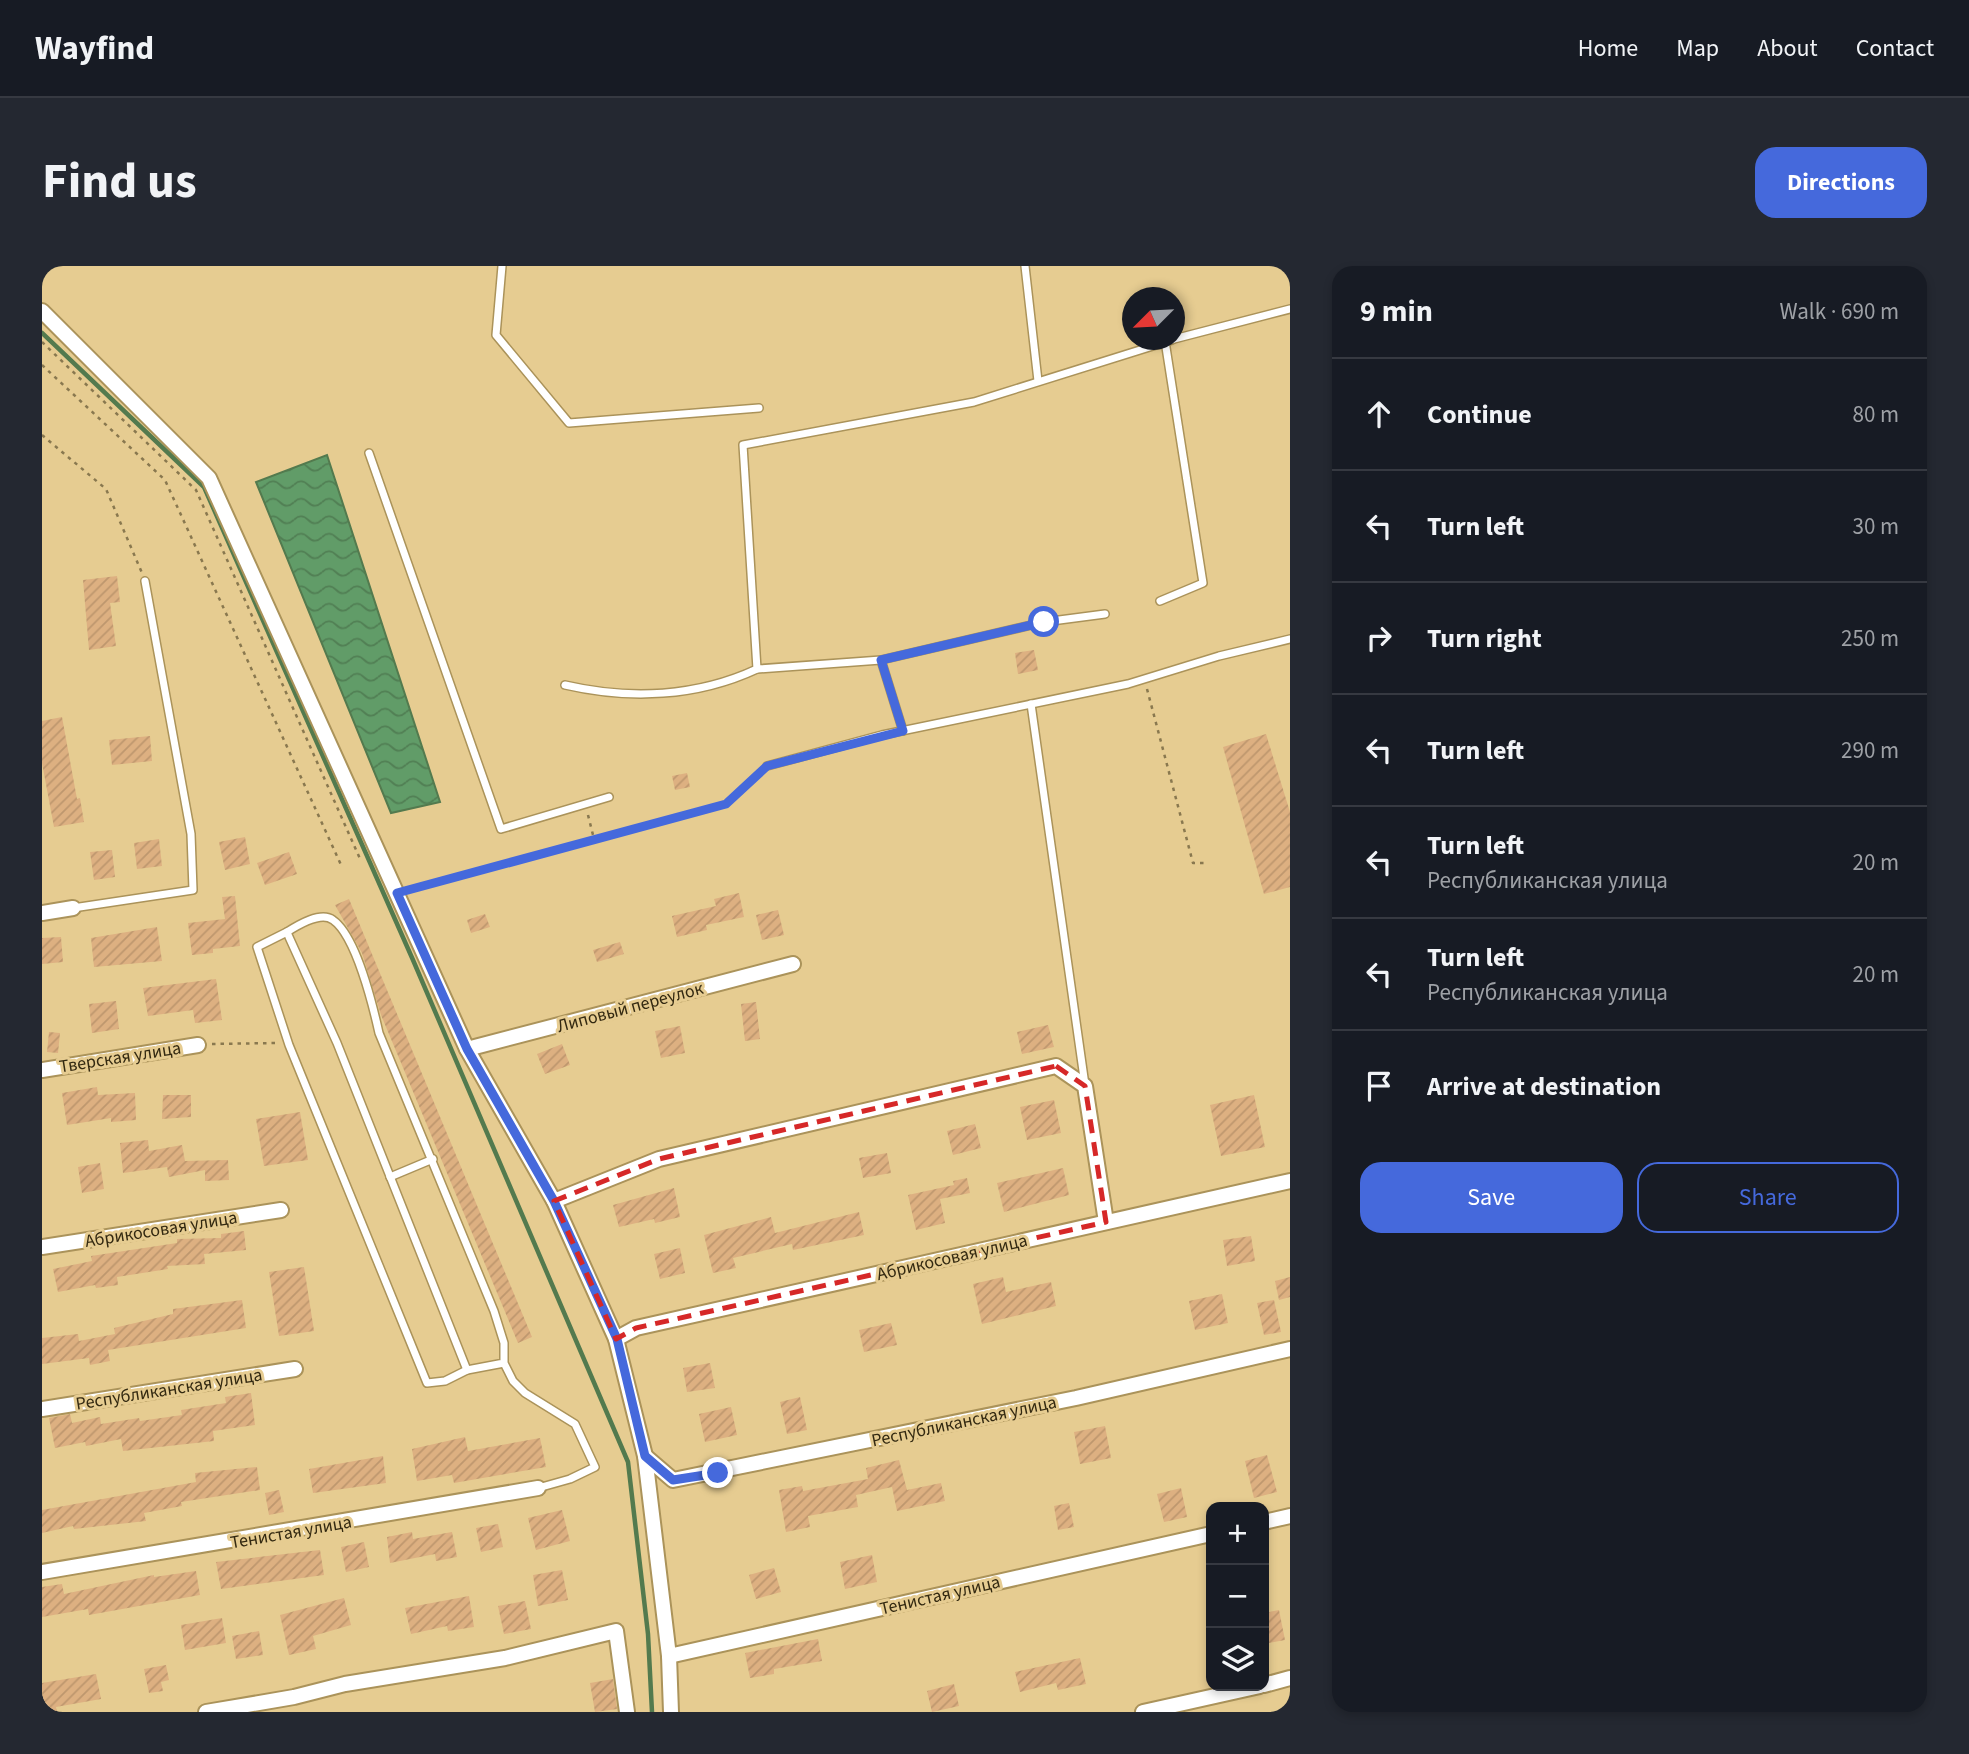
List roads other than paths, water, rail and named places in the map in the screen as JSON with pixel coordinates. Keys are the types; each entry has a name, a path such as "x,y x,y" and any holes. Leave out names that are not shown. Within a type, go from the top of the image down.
{"street":[{"path":"42,311 209,478 467,1049 554,1201 617,1339 645,1456 669,1656 671,1712"},
{"path":"42,913 73,908"},
{"name":"Липовый переулок","path":"467,1049 793,964"},
{"name":"Тверская улица","path":"42,1070 198,1045"},
{"path":"554,1201 659,1159 1056,1066 1085,1086 1106,1222"},
{"name":"Абрикосовая улица","path":"617,1339 636,1328 1290,1181"},
{"name":"Абрикосовая улица","path":"42,1247 281,1210"},
{"name":"Республиканская улица","path":"645,1456 673,1480 1076,1398 1290,1349"},
{"name":"Республиканская улица","path":"42,1409 295,1369"},
{"name":"Тенистая улица","path":"42,1572 538,1488"},
{"path":"1269,1521 1290,1517"},
{"name":"Тенистая улица","path":"669,1656 1206,1535"},
{"path":"206,1712 294,1697 345,1684 505,1658 616,1631 627,1712"},
{"path":"1269,1683 1290,1678"},
{"path":"1148,1711 1236,1691"}],"lane":[{"path":"502,266 496,335 569,424 759,408"},
{"path":"1025,266 1038,381"},
{"path":"1185,336 1290,309"},
{"path":"757,669 743,445 974,402 1139,350"},
{"path":"1160,601 1203,583 1172,350"},
{"path":"369,453 501,829 608,797"},
{"path":"73,908 193,890 191,834 145,581"},
{"path":"565,685 600,693 676,693 724,684 757,669 881,660 1044,622 1105,614"},
{"path":"767,766 903,731 1144,679 1290,639"},
{"path":"881,660 903,731"},
{"path":"1031,704 1085,1086"},
{"path":"503,1363 467,1370 445,1381 427,1382 420,1371 289,1045 257,947 322,916 333,919 340,929 370,990 379,1033 495,1311 504,1343 503,1363 513,1381 524,1392 576,1423 595,1467 570,1479 538,1488"},
{"path":"287,932 337,1043 467,1370"},
{"path":"390,1177 433,1159"}],"water":[{"path":"327,455 440,802 391,813 256,482"}],"waterway":[{"path":"42,333 204,487 413,960 628,1462 648,1634 652,1712"}]}
